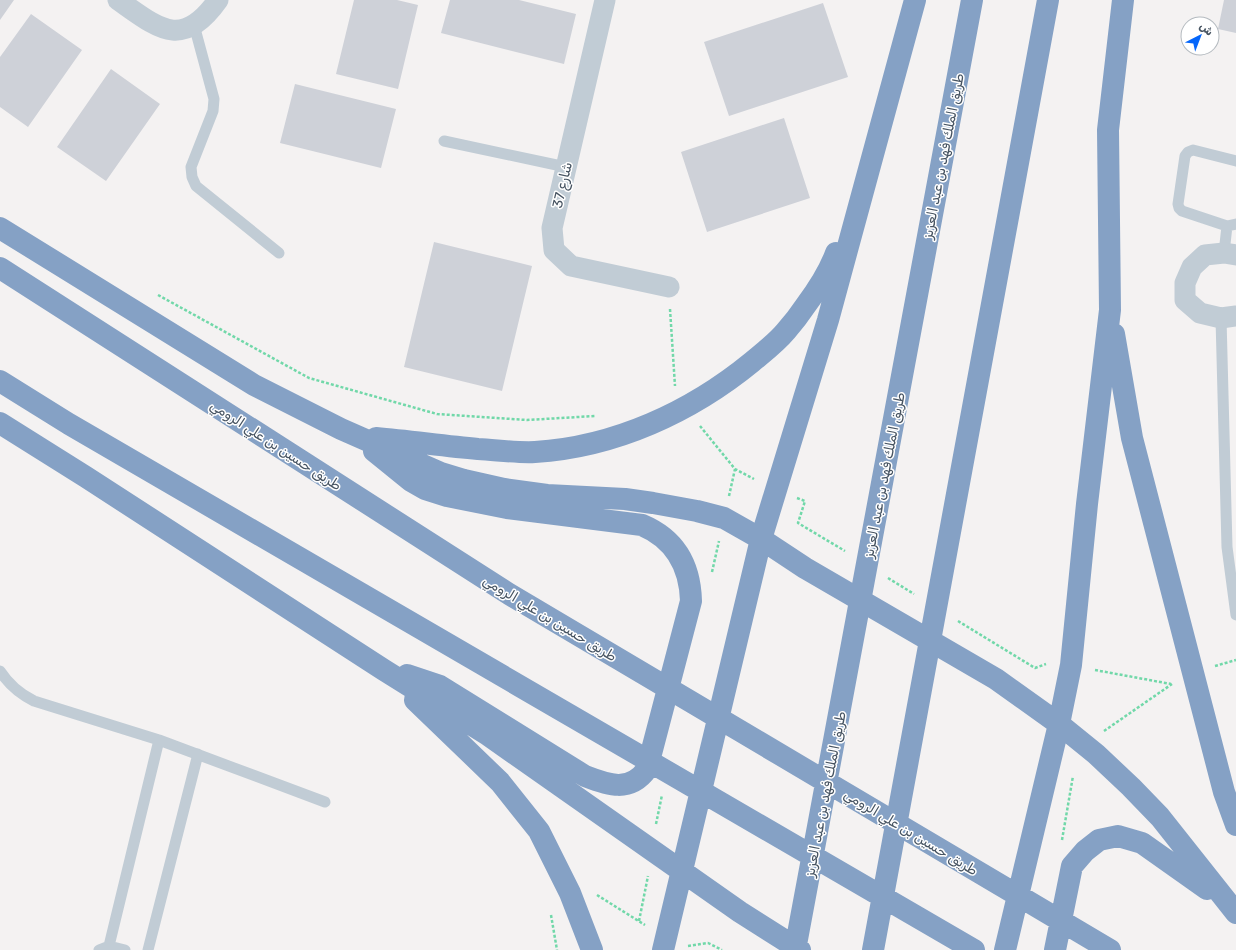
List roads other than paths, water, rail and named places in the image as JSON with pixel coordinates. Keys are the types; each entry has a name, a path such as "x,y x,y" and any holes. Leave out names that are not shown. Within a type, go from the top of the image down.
{"highway":[{"path":"665,943 761,539 828,320 915,0"},
{"name":"طريق الملك فهد بن عبد العزيز","path":"795,950 972,0"},
{"path":"873,950 1048,0"},
{"path":"1005,950 1071,665 1087,504 1110,310 1108,130 1123,0"},
{"path":"354,435 491,450 535,452 586,444 610,438 657,421 686,407 727,381 752,362 785,332 799,315 825,277 835,257 869,168"},
{"path":"0,228 254,385 354,435 441,473 504,489 540,494 625,499 690,510 724,518 761,539 805,568 996,679 1058,724 1096,754 1160,817 1233,909"},
{"name":"طريق حسين بن علي الرومي","path":"0,268 509,594 1110,950"},
{"path":"1110,310 1132,438 1224,792 1236,825"},
{"path":"0,381 69,424 974,950"},
{"path":"0,423 384,670 488,735 740,912 800,950"},
{"path":"354,435 411,481 447,496 507,508 636,524 649,528 663,537 681,558 689,577 690,584 691,601 647,769 640,778 631,783 620,785 610,784 585,776 440,686 418,678 384,670"},
{"path":"384,670 500,782 538,830 570,893 592,950"},
{"path":"1055,950 1072,866 1085,851 1099,840 1118,836 1142,843 1233,909"}],"street":[{"path":"118,0 151,23 164,29 176,30 186,29 194,25 203,18 218,0"},
{"name":"شارع 37","path":"605,0 552,228 554,250 571,266 669,287"},
{"path":"1229,317 1200,313 1185,300 1185,283 1192,267 1205,255 1230,254"}],"lane":[{"path":"194,25 214,99 213,111 191,167 192,177 196,186 279,253"},
{"path":"444,141 566,167"},
{"path":"1230,254 1231,225 1182,211 1178,204 1185,156 1188,152 1192,150 1236,161"},
{"path":"1229,317 1228,547 1236,615"},
{"path":"0,671 14,688 22,695 34,701 159,740 325,802"},
{"path":"125,950 106,949 159,740"},
{"path":"148,950 198,754"}]}
